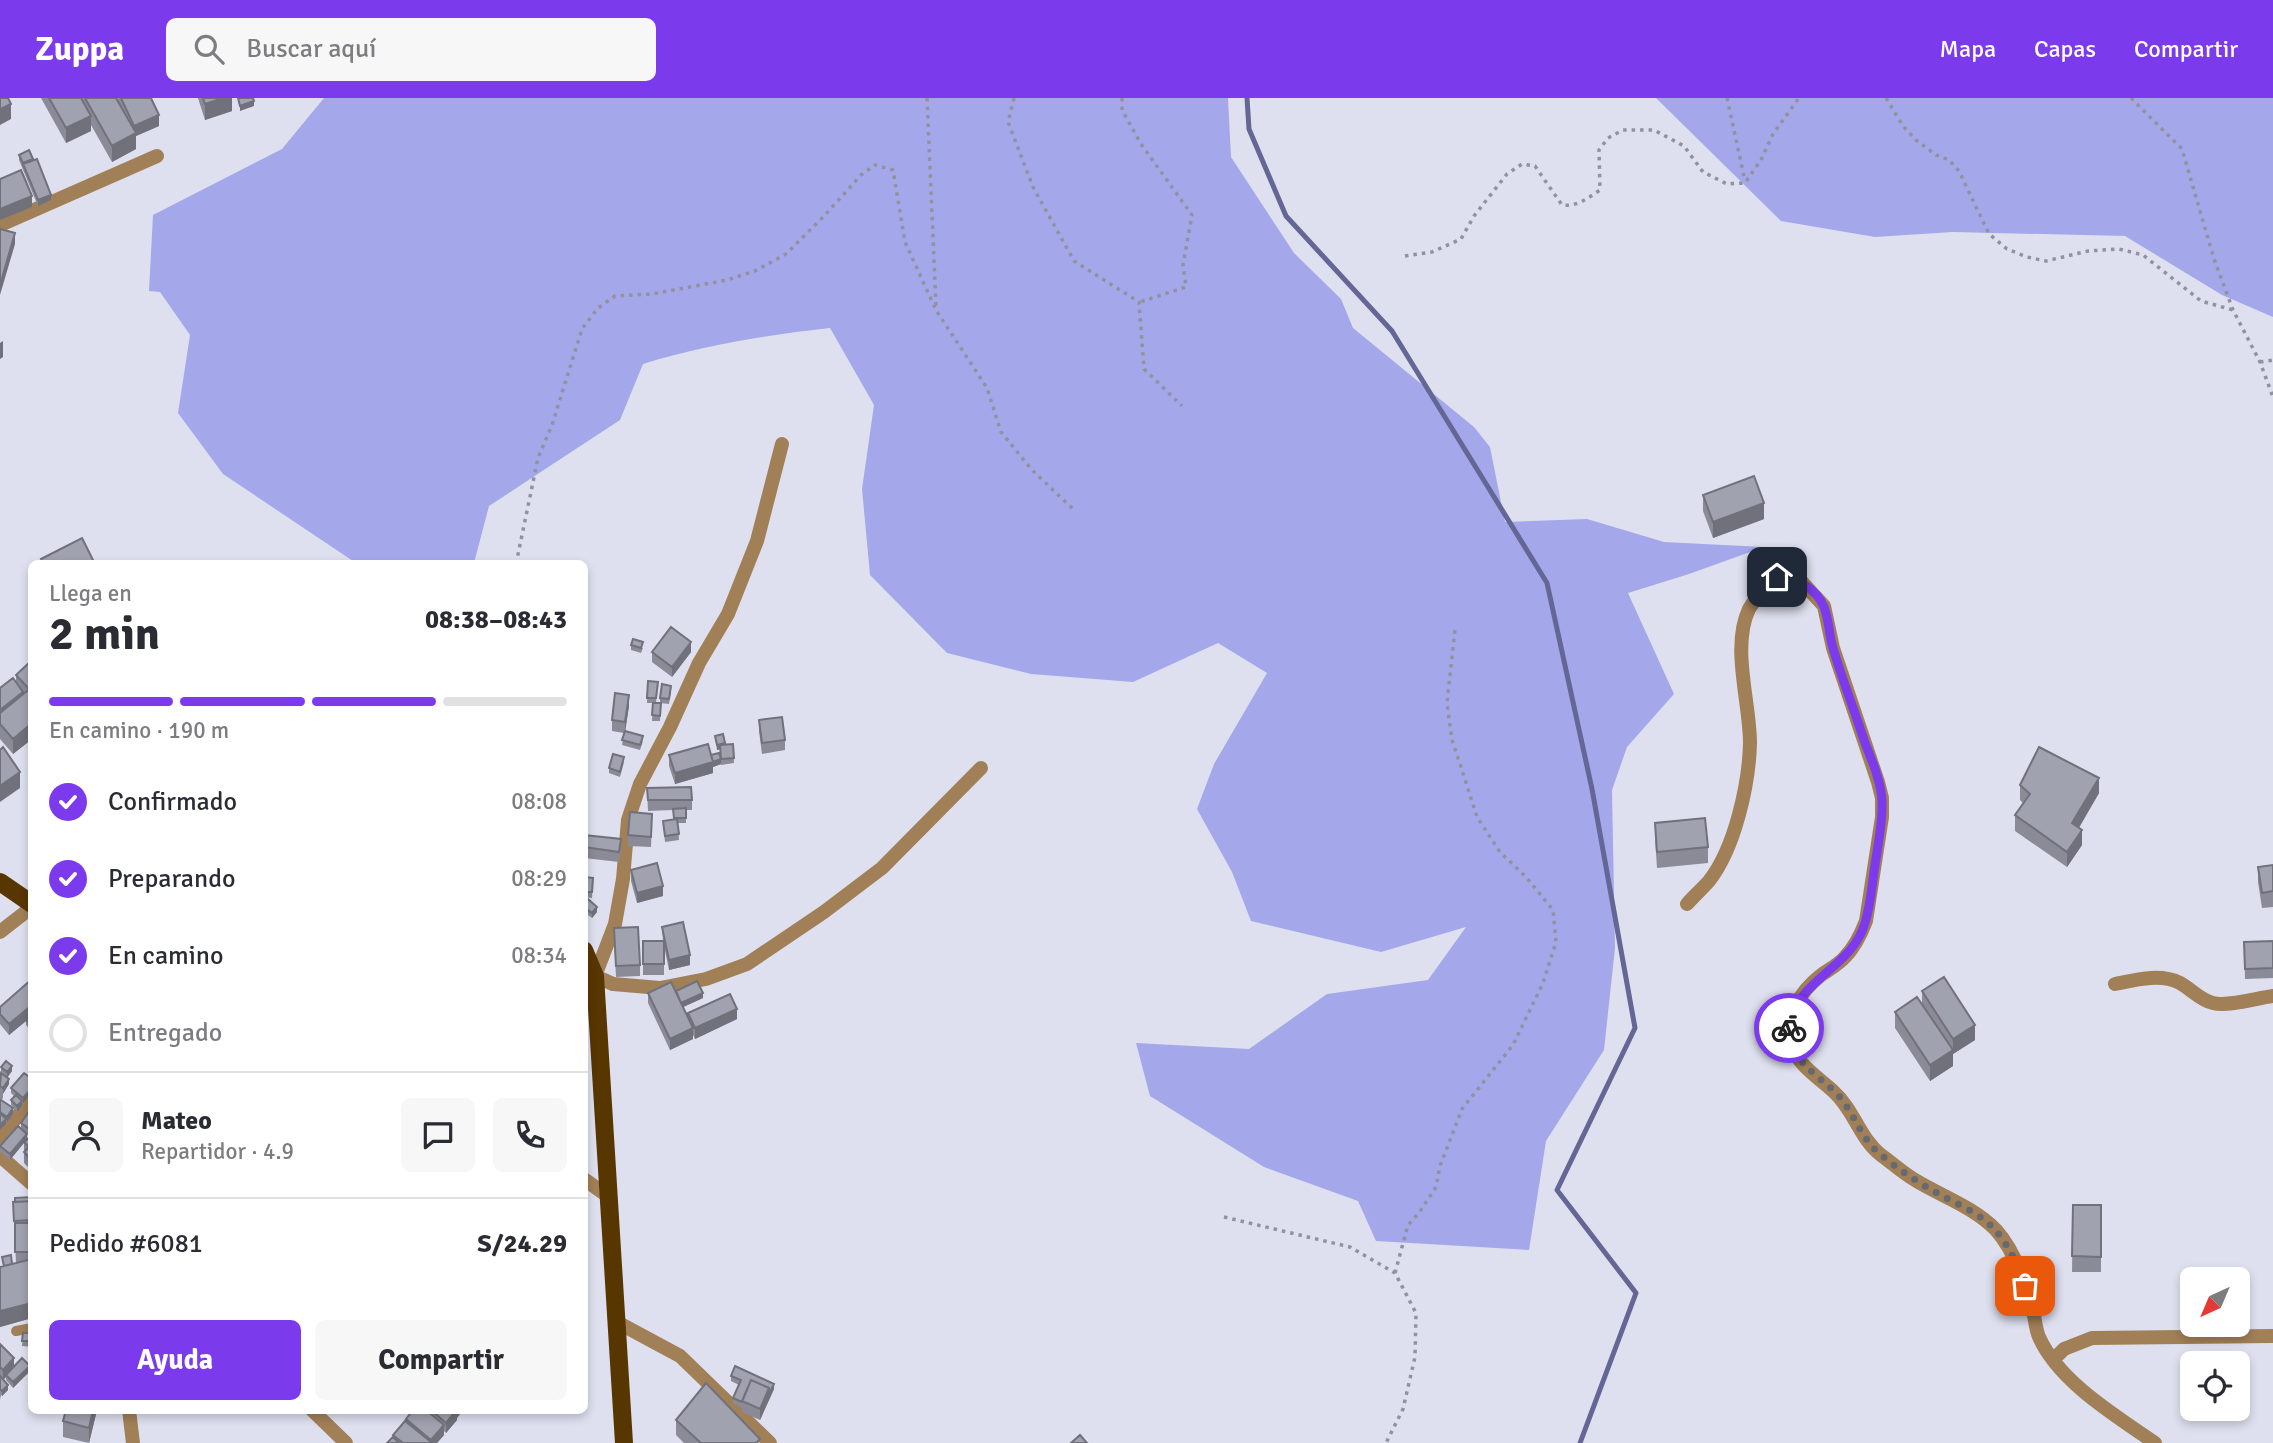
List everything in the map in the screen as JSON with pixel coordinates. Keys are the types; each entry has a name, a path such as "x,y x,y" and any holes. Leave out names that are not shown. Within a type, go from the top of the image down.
{"main road":[{"path":"0,882 28,903"},
{"path":"588,959 595,976 624,1443"}],"street":[{"path":"0,225 157,156"},
{"path":"782,444 757,541 728,614 699,663 670,727 640,783 628,820 623,878 615,924 595,976 613,984 660,988 706,979 747,964 824,912 882,868 981,768"},
{"path":"1687,904 1710,879 1726,852 1746,781 1750,743 1742,668 1744,629 1749,610 1777,577 1790,577 1801,582 1824,606 1833,648 1882,798 1882,817 1866,920 1846,956 1817,978 1791,1013 1790,1041 1801,1062 1852,1112 1867,1140 1877,1152 1913,1179 1968,1209 1996,1230 2019,1268 2032,1305 2038,1336 2053,1360 2083,1391 2155,1443"},
{"path":"0,932 28,909"},
{"path":"2115,984 2150,978 2169,979 2183,984 2204,1000 2219,1004 2273,996"},
{"path":"0,1138 28,1103"},
{"path":"0,1156 28,1180"},
{"path":"588,1183 609,1197"},
{"path":"615,1321 680,1356 770,1443"},
{"path":"2053,1360 2064,1349 2092,1338 2273,1336"},
{"path":"129,1414 133,1443"},
{"path":"316,1414 346,1443"}],"lane":[{"path":"16,1331 28,1329"}],"path":[{"path":"927,98 936,310"},
{"path":"1014,98 1008,122 1033,187 1074,261 1139,302 1186,287 1183,265 1192,215 1141,144 1122,110 1122,98"},
{"path":"1727,98 1745,183"},
{"path":"1745,183 1761,160 1773,134 1799,98"},
{"path":"1885,98 1903,126 1916,140 1949,160 1959,171 1989,234 2007,249 2046,261 2088,251 2119,249 2143,255 2201,302 2233,310"},
{"path":"2131,98 2182,149 2210,246 2233,310 2260,362 2273,397"},
{"path":"1405,256 1432,252 1461,239 1474,216 1507,174 1522,164 1535,166 1562,205 1572,207 1600,190 1599,150 1608,138 1623,130 1654,130 1684,146 1703,172 1727,184 1745,183"},
{"path":"517,560 538,458 552,425 582,329 597,308 615,296 652,294 727,280 755,271 786,254 827,214 861,175 875,165 893,170 905,242 936,310 986,388 1001,432 1032,470 1074,510"},
{"path":"1139,302 1144,369 1182,406"},
{"path":"2260,362 2273,360"},
{"path":"1395,1273 1408,1225 1436,1187 1440,1166 1462,1109 1513,1045 1543,983 1556,942 1553,910 1527,878 1500,852 1477,817 1452,740 1447,703 1455,629"},
{"path":"1224,1217 1350,1247 1395,1273 1416,1313 1415,1357 1403,1409 1386,1443"}],"shaded area":[{"path":"324,98 1228,98 1231,157 1294,253 1341,299 1353,328 1474,427 1490,447 1505,522 1587,519 1664,542 1764,547 1628,593 1674,694 1627,747 1612,790 1615,948 1604,1050 1546,1141 1529,1250 1376,1241 1358,1201 1264,1167 1150,1096 1136,1043 1249,1049 1327,994 1428,980 1466,927 1381,952 1251,921 1232,872 1197,809 1214,764 1267,673 1218,643 1133,682 1031,674 947,653 870,575 862,489 874,405 830,328 735,342 643,364 620,420 489,506 475,560 352,560 223,474 178,413 190,335 160,292 149,291 153,215 282,149"},
{"path":"1656,98 2273,98 2273,317 2222,295 2125,236 1953,232 1875,237 1781,221"}],"building":[{"path":"0,98 8,98 11,104 0,109"},
{"path":"49,98 81,98 91,116 66,128"},
{"path":"85,98 116,98 136,133 112,146"},
{"path":"121,98 151,98 159,115 134,126"},
{"path":"203,98 223,98 205,104"},
{"path":"238,98 253,98 254,101 240,106"},
{"path":"29,150 33,159 23,163 19,155"},
{"path":"37,159 51,195 38,200 23,164"},
{"path":"21,170 32,196 0,209 0,179"},
{"path":"0,229 15,233 0,285"},
{"path":"1754,476 1764,503 1713,522 1703,495"},
{"path":"82,538 93,560 42,560"},
{"path":"671,627 691,642 672,667 652,652"},
{"path":"633,639 643,642 641,648 631,645"},
{"path":"28,664 28,688 16,675"},
{"path":"13,678 23,692 0,710 0,688"},
{"path":"648,681 658,682 656,698 647,698"},
{"path":"662,684 671,686 669,699 660,698"},
{"path":"28,690 28,726 13,739 0,724 0,713"},
{"path":"615,693 629,695 625,722 612,720"},
{"path":"653,703 661,703 660,716 652,715"},
{"path":"782,717 785,740 762,743 759,720"},
{"path":"625,731 643,736 640,745 622,740"},
{"path":"723,734 725,743 717,745 715,736"},
{"path":"708,744 713,762 675,773 669,755"},
{"path":"733,744 734,758 721,759 720,745"},
{"path":"3,747 20,772 0,786 0,750"},
{"path":"2039,747 2099,778 2072,823 2082,830 2067,852 2015,815 2030,794 2020,785"},
{"path":"719,753 721,759 713,762 711,755"},
{"path":"613,754 624,757 620,772 609,768"},
{"path":"691,787 692,800 648,800 647,788"},
{"path":"686,808 686,818 674,818 673,809"},
{"path":"630,812 652,814 651,837 628,835"},
{"path":"1705,818 1708,847 1657,852 1655,823"},
{"path":"677,819 679,834 665,836 663,821"},
{"path":"588,835 621,839 619,852 588,848"},
{"path":"657,863 663,886 637,893 631,870"},
{"path":"2273,865 2273,891 2262,893 2258,867"},
{"path":"588,877 593,878 592,892 588,892"},
{"path":"588,899 597,907 592,913 588,910"},
{"path":"683,922 690,955 669,960 662,927"},
{"path":"638,927 640,965 616,966 614,928"},
{"path":"643,941 664,941 664,964 643,964"},
{"path":"2273,941 2273,968 2245,969 2244,942"},
{"path":"1944,977 1975,1025 1953,1039 1922,991"},
{"path":"697,981 703,993 681,1003 676,991"},
{"path":"28,982 28,1008 9,1024 0,1014 0,1007"},
{"path":"671,982 693,1028 670,1039 648,993"},
{"path":"730,994 737,1009 695,1028 688,1013"},
{"path":"1917,997 1953,1050 1930,1065 1895,1012"},
{"path":"6,1061 12,1066 7,1072 1,1067"},
{"path":"1,1073 9,1079 3,1088 0,1086"},
{"path":"24,1073 28,1076 28,1092 23,1098 11,1088"},
{"path":"16,1095 22,1101 17,1106 11,1100"},
{"path":"0,1100 13,1108 7,1117 0,1112"},
{"path":"0,1113 6,1119 0,1125"},
{"path":"28,1113 28,1128 21,1123"},
{"path":"18,1126 27,1134 10,1154 0,1146"},
{"path":"28,1197 28,1201 15,1202 15,1198"},
{"path":"28,1201 28,1220 14,1221 13,1202"},
{"path":"2073,1205 2101,1205 2101,1257 2072,1256"},
{"path":"15,1223 28,1223 28,1252 15,1252"},
{"path":"11,1255 12,1264 4,1266 2,1257"},
{"path":"28,1260 28,1304 0,1311 0,1267"},
{"path":"23,1333 28,1333 28,1341 22,1341"},
{"path":"0,1344 14,1358 3,1370 0,1367"},
{"path":"22,1358 28,1364 28,1368 13,1382 6,1375"},
{"path":"735,1366 774,1384 769,1394 769,1388 751,1380 742,1402 733,1398 741,1380 731,1376"},
{"path":"0,1376 8,1385 2,1391 0,1389"},
{"path":"751,1380 769,1388 760,1409 742,1401"},
{"path":"706,1383 760,1439 756,1443 701,1443 676,1420"},
{"path":"65,1414 92,1414 89,1428 63,1421"},
{"path":"410,1414 431,1414 444,1425 431,1440 406,1419"},
{"path":"436,1414 453,1414 446,1423"},
{"path":"405,1421 431,1442 403,1443 393,1435"},
{"path":"1080,1435 1087,1443 1071,1443"},
{"path":"393,1437 399,1443 387,1443"}],"waterway":[{"path":"1247,98 1249,129 1286,216 1392,331 1547,583 1592,789 1635,1028 1557,1190 1636,1293 1580,1443"}],"way so far":[{"path":"1789,1028 1790,1041 1801,1062 1852,1112 1867,1140 1877,1152 1913,1179 1968,1209 1996,1230 2019,1268 2025,1286"}],"route":[{"path":"1777,577 1790,577 1801,582 1824,606 1833,648 1872,760 1882,798 1882,817 1871,892 1861,933 1846,956 1817,978 1800,999 1791,1013 1789,1028"}]}
